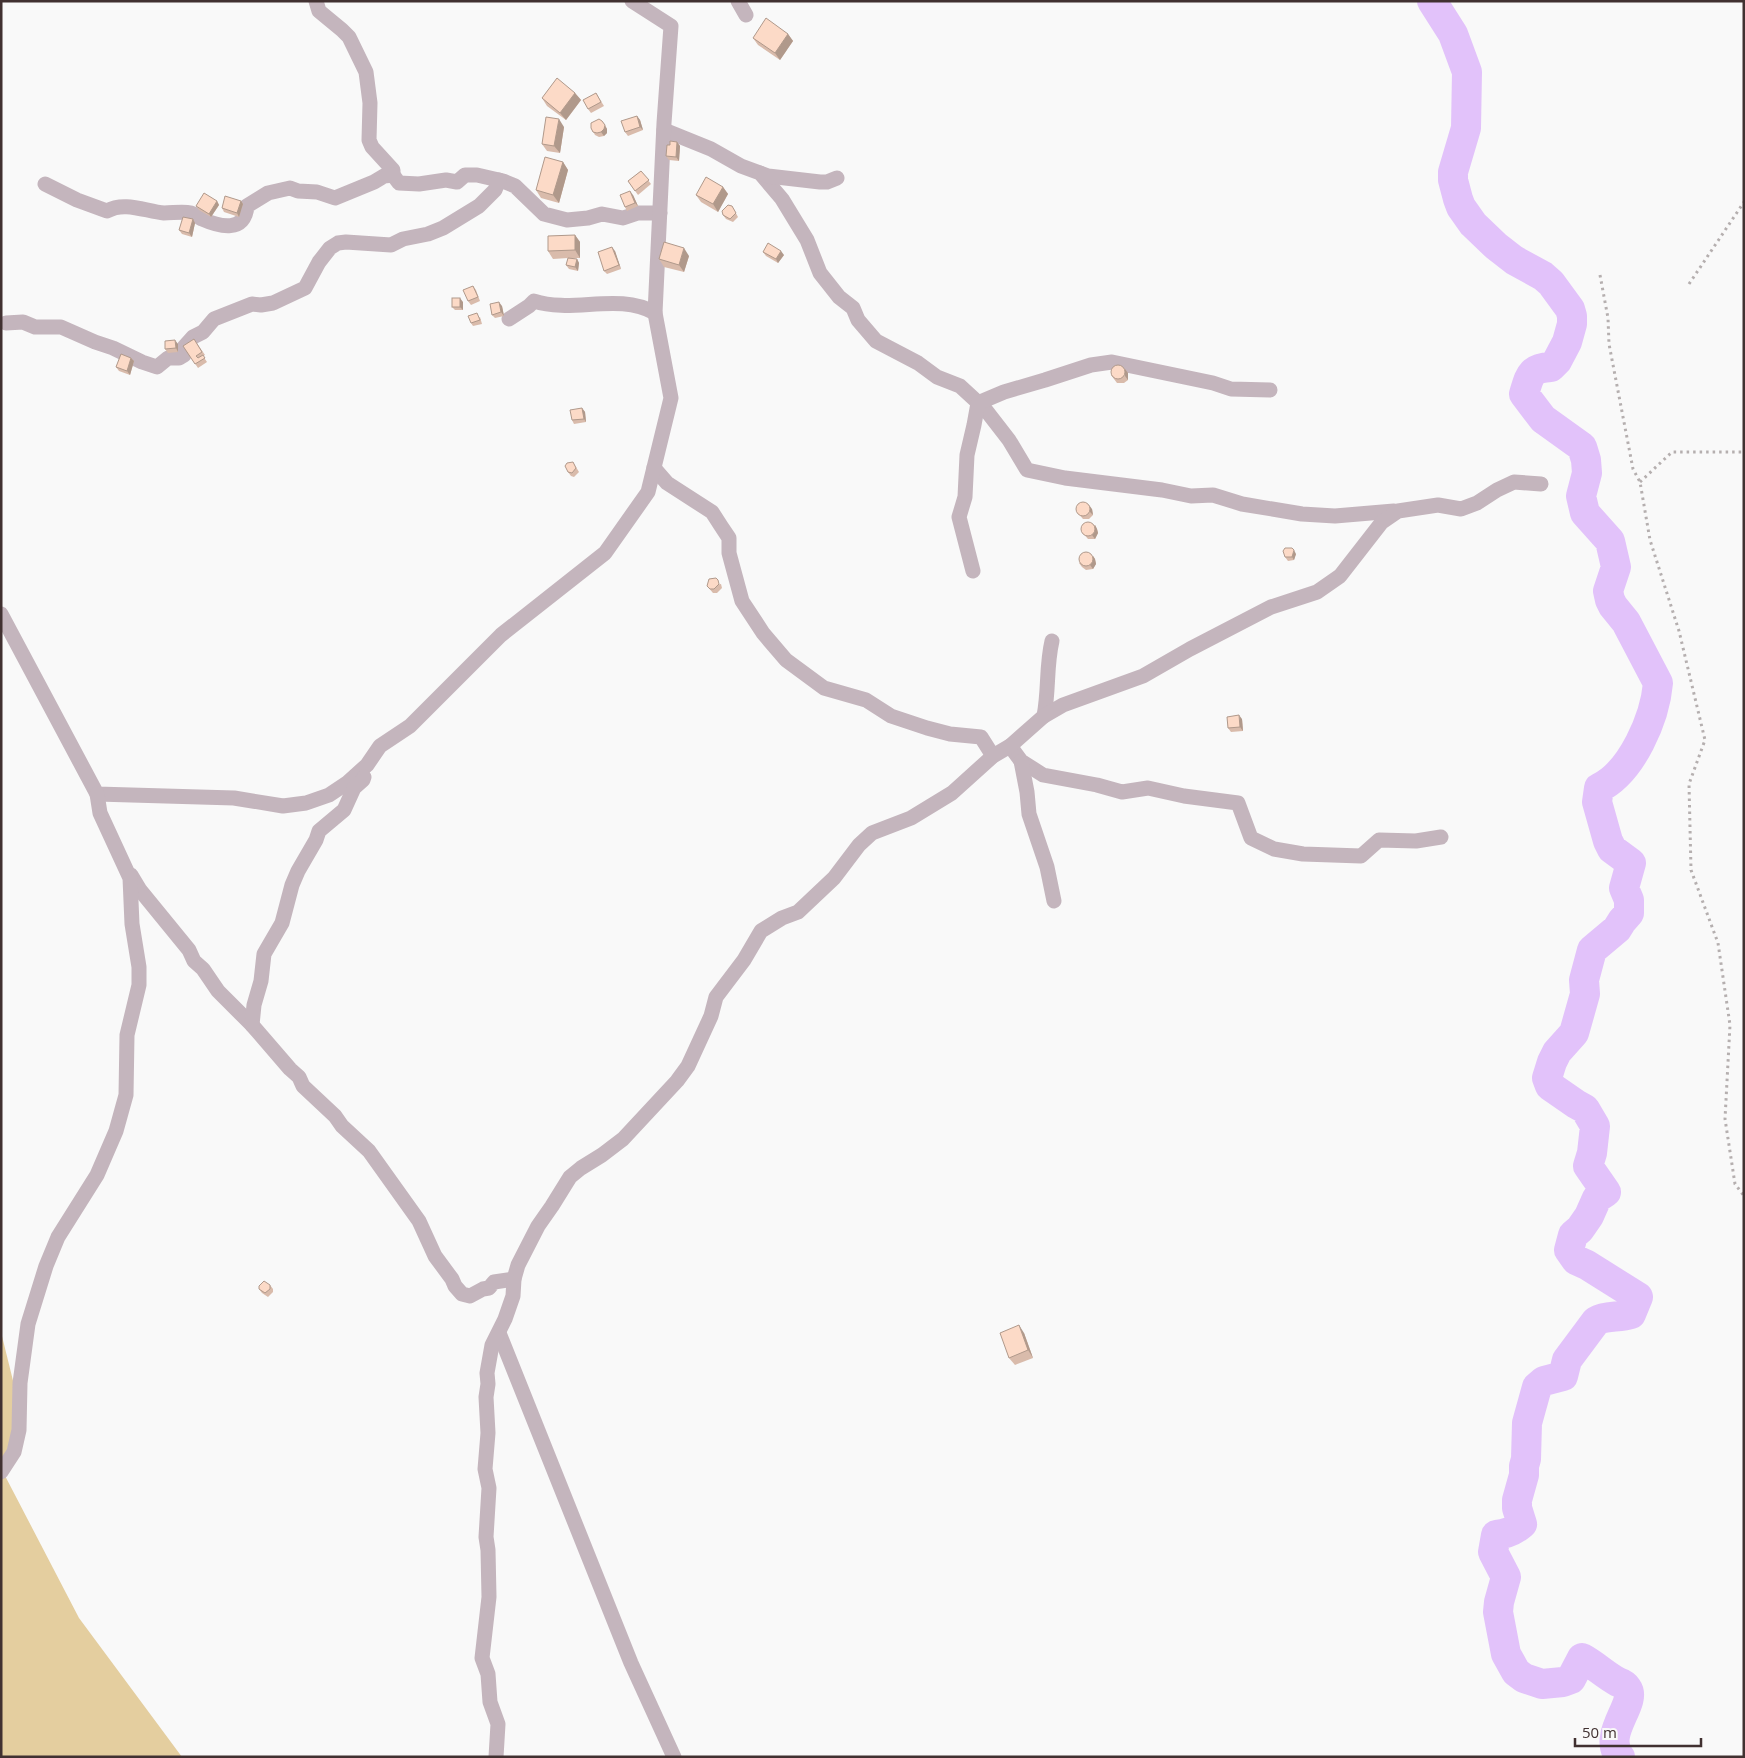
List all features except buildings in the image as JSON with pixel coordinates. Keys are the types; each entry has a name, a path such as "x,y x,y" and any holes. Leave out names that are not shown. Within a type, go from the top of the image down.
{"street":[{"path":"316,1 319,11 348,37 366,72 370,95 369,140 372,147 393,170 393,175 400,183 419,184 446,180 457,182 465,175 477,175 516,186 544,214 567,220 588,218 602,214 623,218 638,213 660,213"},
{"path":"97,794 234,798 284,806 306,803 329,795 347,783 367,765 380,746 410,726 501,635 606,553 648,492 670,398 655,313 671,26 632,1"},
{"path":"738,1 746,15"},
{"path":"664,130 711,149 741,166 768,176 820,182 827,182 837,178"},
{"path":"760,173 782,199 807,240 820,273 839,297 853,308 858,320 876,341 918,363 937,377 960,386 985,409 1009,440 1027,470 1065,478 1162,490 1190,496 1213,495 1242,504 1302,514 1335,516 1398,511 1438,505 1461,509 1514,482 1541,484"},
{"path":"45,184 77,200 107,211 115,206 163,213 192,213 209,222 232,226 240,223 247,214 247,206 278,190 290,188 298,191 318,192 335,198 384,176 393,175"},
{"path":"6,323 23,322 35,328 61,327 157,367 168,358 179,358 184,355 184,347 193,337 203,332 214,319 252,304 273,303 305,288 319,262 338,242 391,245 403,239 428,234 443,228 479,206 496,190 498,180"},
{"path":"509,319 534,301 564,306 582,304 636,305 655,313"},
{"path":"978,403 1004,392 1091,365 1112,362 1213,382 1231,389 1270,390"},
{"path":"973,571 959,517 965,497 967,455 978,403"},
{"path":"654,468 667,483 712,512 729,538 729,553 742,601 763,633 786,660 824,688 866,700 891,716 950,734 980,737 993,756"},
{"path":"496,1757 498,1724 490,1702 488,1674 482,1658 489,1597 486,1536 489,1488 485,1469 488,1433 486,1407 487,1372 492,1345 499,1333 513,1296 514,1279 518,1265 533,1235 570,1177 623,1138 659,1101 688,1066 711,1016 716,997 744,960 761,931 782,918 798,912 834,878 858,844 872,832 911,818 952,793 993,756 1010,746 1044,716 1063,705 1143,676 1271,607 1317,592 1340,576 1382,522 1398,511"},
{"path":"1,614 97,794 100,813 127,870 130,878 132,924 139,967 139,985 127,1035 126,1094 116,1131 97,1175 58,1237 46,1266 28,1324 20,1383 19,1430 14,1452 1,1472"},
{"path":"1044,716 1048,700 1049,656 1052,641"},
{"path":"1010,746 1021,761 1043,775 1097,784 1122,792 1148,788 1184,796 1238,803 1251,838 1274,849 1303,854 1362,856 1379,840 1416,841 1440,837"},
{"path":"1021,761 1029,814 1047,867 1054,901"},
{"path":"252,1025 251,1016 261,981 264,954 282,923 298,871 316,840 319,831 344,810 354,788 364,780 367,765"},
{"path":"127,870 140,890 189,950 194,962 203,968 218,991 252,1025 290,1070 299,1077 302,1086 336,1116 342,1126 369,1151 419,1222 435,1256 462,1294 470,1296 489,1288 494,1282 514,1279"},
{"path":"499,1333 631,1663 674,1757"}],"path":[{"path":"1689,284 1744,202"},
{"path":"1600,275 1608,318 1609,344 1633,470 1640,482 1650,540 1679,631 1705,740 1689,784 1691,870 1718,943 1730,1024 1725,1119 1735,1184 1744,1196"},
{"path":"1640,482 1672,452 1744,452"}],"shaded area":[{"path":"1,1332 19,1405 2,1470 79,1618 182,1757 1,1757"}],"waterway":[{"path":"1432,1 1453,34 1467,72 1466,128 1453,172 1458,199 1461,207 1473,224 1514,260 1543,276 1551,283 1570,309 1572,324 1567,342 1557,361 1551,367 1535,371 1530,377 1524,394 1543,419 1582,447 1587,473 1581,496 1585,513 1610,541 1616,567 1608,591 1610,600 1626,622 1658,683 1652,712 1640,743 1622,770 1599,788 1597,802 1612,849 1631,863 1624,888 1629,900 1629,913 1617,929 1592,950 1584,980 1585,994 1574,1033 1557,1052 1547,1078 1550,1086 1585,1109 1595,1126 1592,1153 1588,1166 1606,1192 1597,1198 1589,1216 1573,1235 1569,1250 1576,1260 1638,1297 1631,1314 1596,1321 1567,1360 1563,1376 1544,1381 1537,1387 1527,1423 1524,1475 1517,1500 1517,1508 1522,1524 1510,1532 1496,1535 1493,1552 1506,1577 1498,1612 1506,1654 1516,1672 1524,1678 1542,1684 1563,1682 1571,1679 1582,1658 1625,1686 1629,1694 1628,1702 1615,1739 1615,1748 1620,1757"}]}
